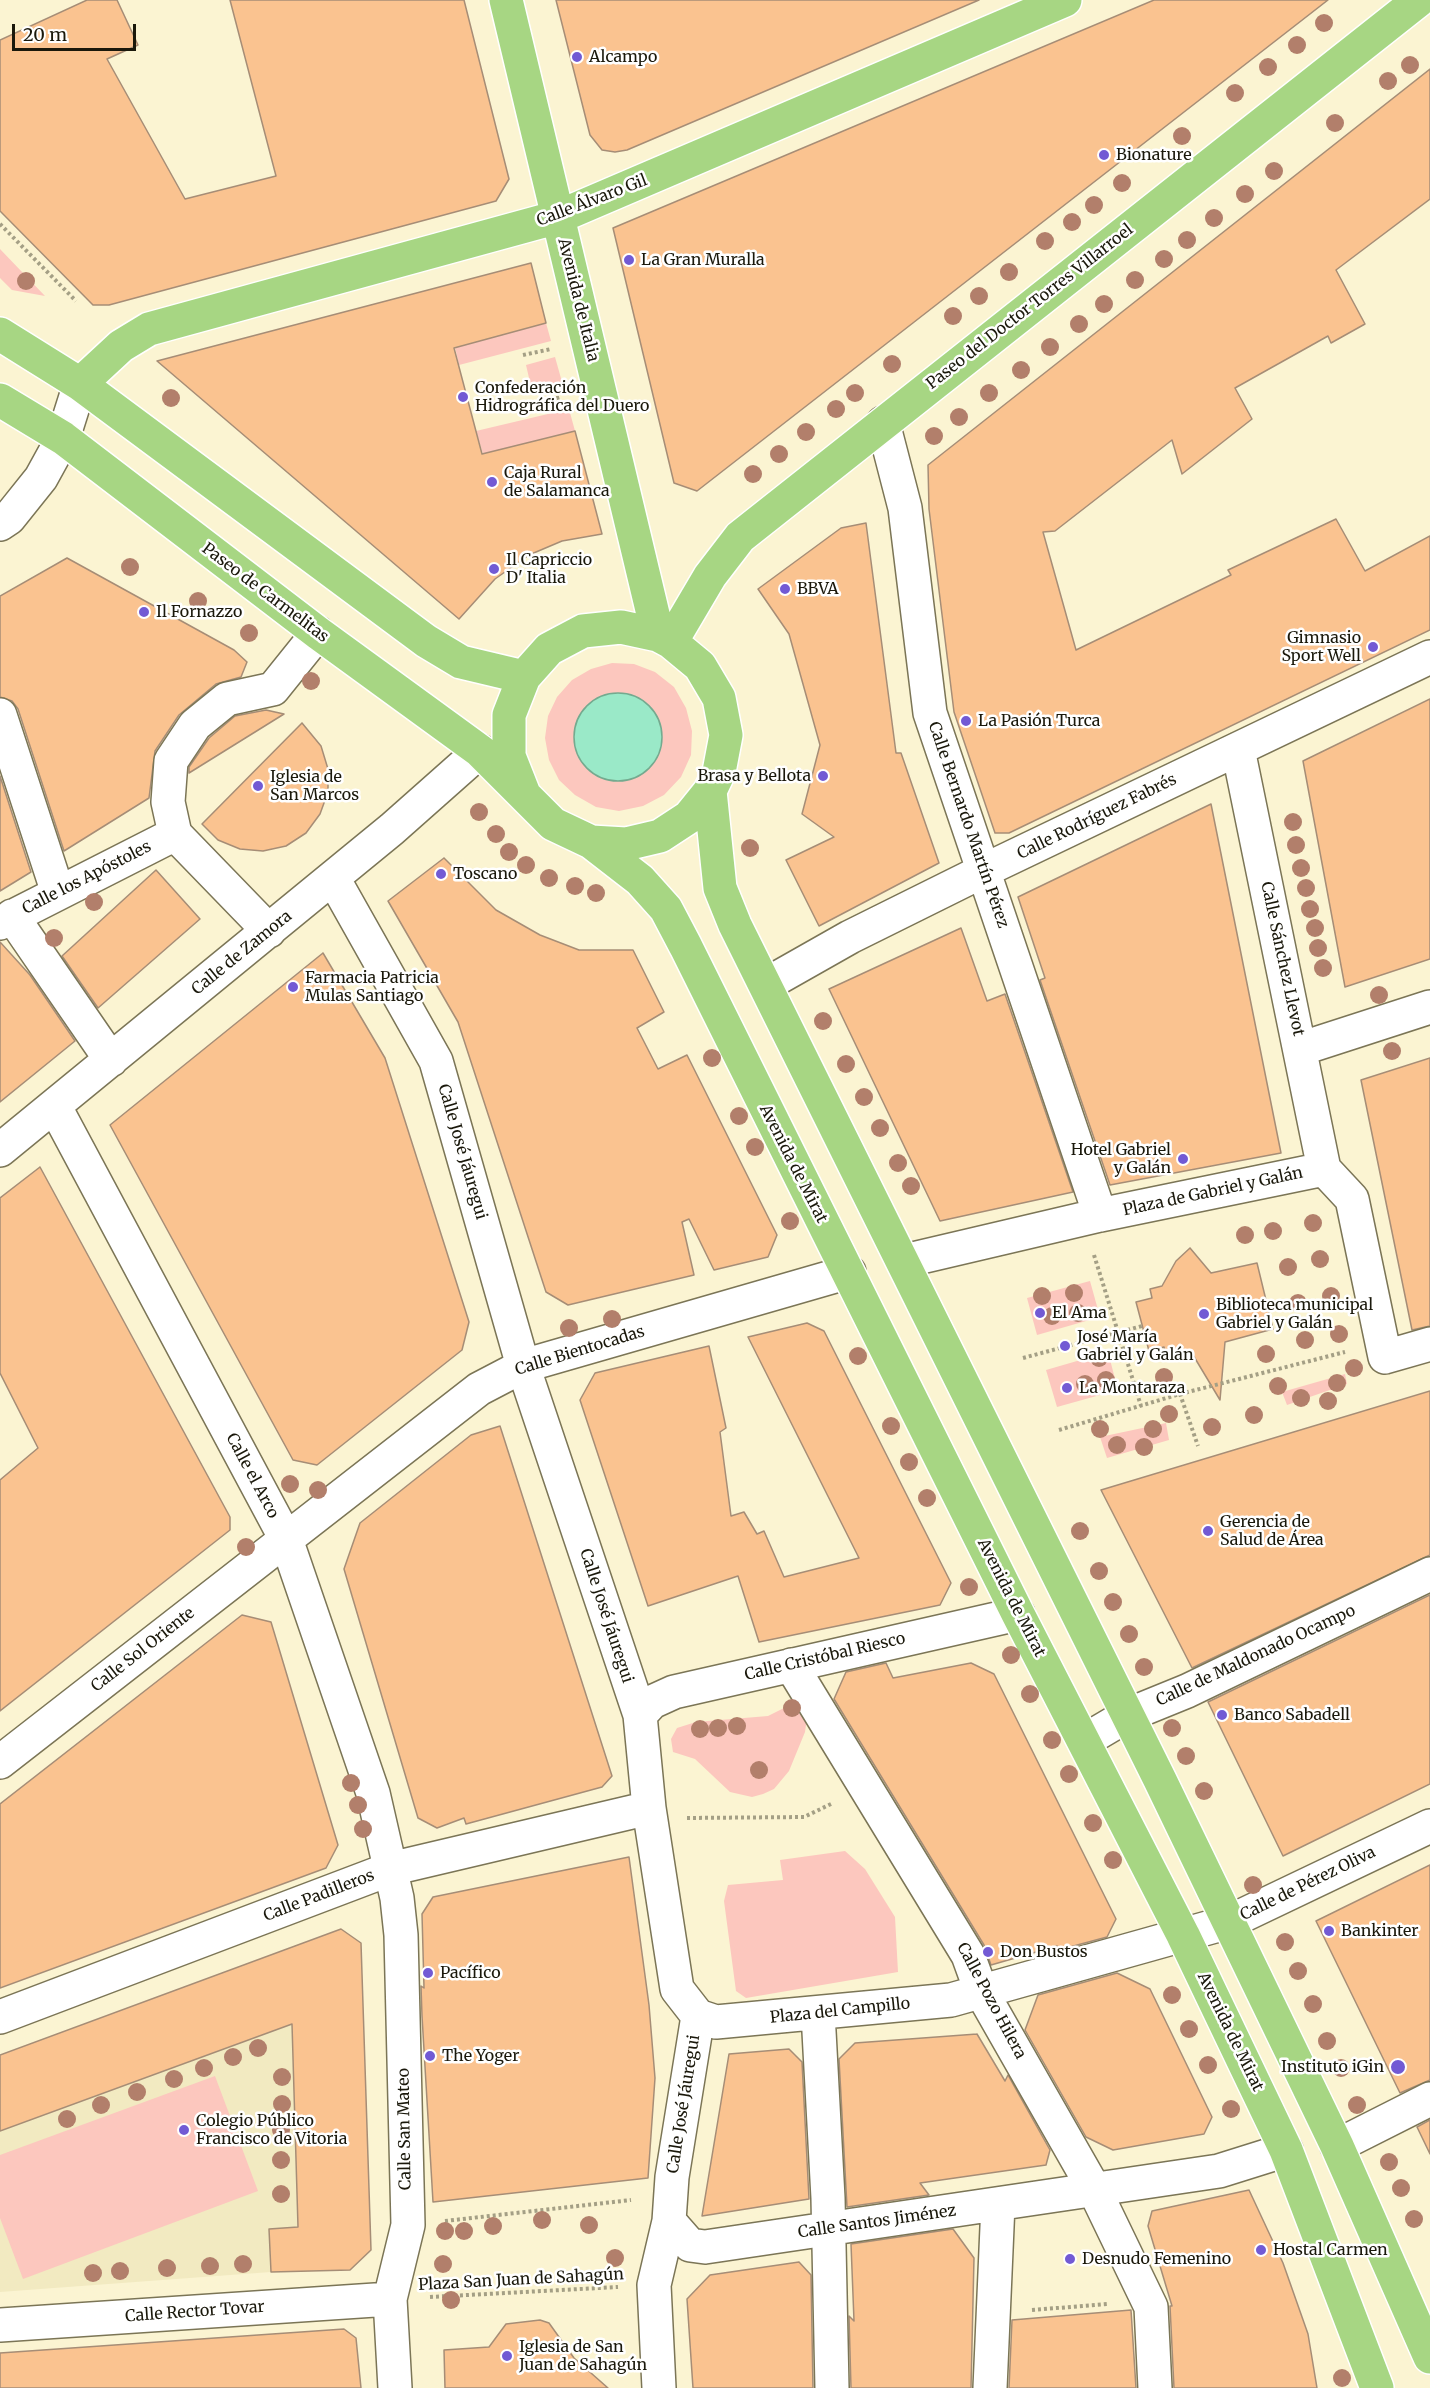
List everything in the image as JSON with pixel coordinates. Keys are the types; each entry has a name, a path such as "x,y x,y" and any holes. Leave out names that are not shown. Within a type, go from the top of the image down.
{"highway":[{"name":"Avenida de Italia","path":"506,0 664,638"},
{"name":"Calle Álvaro Gil","path":"80,384 121,346 149,329 558,217 1065,0"},
{"name":"Paseo del Doctor Torres Villarroel","path":"664,638 740,537 1419,0"},
{"path":"0,334 80,384 426,641 461,662 524,677"},
{"name":"Paseo de Carmelitas","path":"0,400 63,438 318,633 480,751 553,824 591,842"},
{"path":"524,794 509,756 509,715 524,677 549,649 583,631 621,627 664,638 700,666 719,698 726,735 719,772 710,791 689,818 660,836 626,844 591,842"},
{"path":"710,791 720,888 735,925 767,984 1229,1922 1337,2146 1430,2357"},
{"name":"Avenida de Mirat","path":"591,842 640,880 666,909 1018,1614 1183,1935 1286,2150 1377,2388"}],"street":[{"path":"0,524 9,518 41,478 63,438 80,384"},
{"name":"Calle Bernardo Martín Pérez","path":"883,423 905,508 930,713 1100,1215"},
{"path":"268,931 175,834 168,802 171,761 195,724 227,699 273,689 318,633"},
{"name":"Calle Rodríguez Fabrés","path":"767,984 850,937 983,871 1430,657"},
{"path":"0,715 58,893"},
{"name":"Calle Sánchez Llevot","path":"1238,749 1324,1169"},
{"name":"Calle de Zamora","path":"0,1150 333,878 480,751"},
{"name":"Calle los Apóstoles","path":"6,920 175,834"},
{"name":"Calle José Jáuregui","path":"333,878 436,1061 524,1366 640,1715 663,1813 677,1989 698,2016 672,2177 669,2221 654,2285 659,2388"},
{"path":"6,920 111,1060"},
{"path":"1300,1049 1430,1007"},
{"name":"Calle el Arco","path":"55,1107 286,1539 373,1792 390,1869"},
{"name":"Plaza de Gabriel y Galán","path":"904,1261 1100,1215 1324,1169 1352,1199 1383,1350"},
{"name":"Calle Bientocadas","path":"286,1539 478,1389 524,1366 849,1272"},
{"path":"1383,1350 1430,1344"},
{"name":"Calle Sol Oriente","path":"0,1762 286,1539"},
{"name":"Calle de Maldonado Ocampo","path":"1084,1741 1128,1715 1186,1691 1430,1574"},
{"name":"Calle Cristóbal Riesco","path":"640,1715 652,1702 674,1692 1018,1614"},
{"name":"Calle Pozo Hilera","path":"791,1665 968,1955 981,1991 1094,2189 1151,2307 1155,2388"},
{"name":"Calle Padilleros","path":"0,2017 390,1869 663,1813"},
{"name":"Calle de Pérez Oliva","path":"981,1991 1229,1922 1430,1826"},
{"name":"Calle San Mateo","path":"390,1869 397,1898 401,1935 408,2225 390,2299 396,2388"},
{"name":"Plaza del Campillo","path":"698,2016 716,2022 818,2013 951,2000 981,1991"},
{"path":"818,2013 829,2230 832,2388"},
{"path":"1337,2146 1430,2099"},
{"name":"Calle Santos Jiménez","path":"669,2221 690,2245 705,2247 1219,2171 1286,2150"},
{"path":"990,2388 998,2204"},
{"name":"Calle Rector Tovar","path":"0,2325 390,2299"}],"path":[{"path":"0,224 76,302"},
{"path":"523,355 553,348"},
{"path":"539,403 566,396"},
{"path":"1093,1253 1141,1406"},
{"path":"1023,1358 1142,1326"},
{"path":"1059,1430 1180,1394 1383,1350"},
{"path":"1180,1394 1198,1446"},
{"path":"663,1813 804,1817 865,1787"},
{"path":"408,2225 638,2199"},
{"name":"Plaza San Juan de Sahagún","path":"390,2299 654,2285"},
{"path":"1024,2311 1148,2300"}],"shaded area":[{"path":"0,249 45,296 12,290 0,278"},
{"path":"546,323 551,341 459,365 455,347"},
{"path":"555,357 564,389 533,395 526,365"},
{"path":"569,409 575,431 483,454 476,431"},
{"path":"612,663 634,664 655,672 674,687 686,708 692,731 691,755 681,777 664,795 643,806 619,811 596,807 575,795 559,780 549,760 545,738 548,716 557,697 572,680 591,669","holes":["623,693 637,697 594,774 583,764 576,751 584,710 594,700 608,694"]},
{"path":"618,693 635,697 649,706 658,720 662,737 658,754 649,768 635,777 618,781 601,777 587,768 578,754 574,737 578,720 587,706 601,697"},
{"path":"1090,1281 1100,1317 1037,1335 1027,1298"},
{"path":"1108,1352 1118,1390 1057,1407 1046,1370"},
{"path":"1345,1374 1347,1384 1287,1405 1282,1392"},
{"path":"1166,1423 1169,1440 1107,1458 1100,1437"},
{"path":"796,1702 807,1718 805,1732 789,1771 774,1789 763,1794 752,1797 730,1792 695,1759 673,1752 671,1739 677,1728 696,1722 768,1716"},
{"path":"845,1851 865,1869 895,1917 898,1972 746,1998 736,1991 724,1901 728,1885 783,1880 780,1860"},
{"name":"Colegio Público Francisco de Vitoria","path":"341,1929 361,1943 371,2250 351,2270 271,2272 0,2292 0,2055"},
{"path":"215,2076 258,2191 23,2279 0,2218 0,2155"}],"building":[{"path":"87,0 117,0 138,45 107,59 185,199 276,176 230,0 464,0 509,179 496,201 109,305 93,305 0,211 0,40"},
{"path":"556,0 979,0 627,150 615,152 602,150 590,135"},
{"path":"1154,0 1328,0 697,491 674,483 613,228"},
{"path":"1430,69 1430,199 1336,270 1365,324 1331,343 1328,336 1235,388 1252,419 1182,474 1172,440 1055,531 1043,532 1076,650 1231,575 1228,570 1336,519 1365,571 1430,536 1430,630 1009,833 995,833 954,712 929,509 928,465"},
{"path":"531,263 546,323 454,348 482,454 575,431 602,534 562,541 529,555 495,579 459,619 157,361"},
{"path":"866,523 896,753 901,753 939,863 819,926 786,860 834,837 802,814 820,745 789,634 758,589 841,528"},
{"path":"67,558 234,650 247,662 241,677 216,684 179,715 155,751 149,798 64,851 18,709 12,701 0,697 0,596"},
{"path":"1430,699 1430,959 1345,987 1303,761"},
{"path":"266,710 284,714 189,773 189,767 209,738 235,716"},
{"path":"302,723 321,746 328,769 328,792 320,814 306,833 286,846 263,851 240,849 218,840 202,824"},
{"path":"0,776 31,872 0,891"},
{"path":"1211,804 1281,1153 1110,1185 1040,980 1045,978 1018,897"},
{"path":"444,858 496,910 540,935 579,950 633,950 664,1012 637,1028 658,1069 687,1055 777,1235 768,1257 714,1270 689,1219 682,1222 694,1275 568,1305 546,1292 458,1022 388,901"},
{"path":"156,870 200,919 98,1008 62,956"},
{"path":"961,928 987,1001 1005,994 1073,1192 940,1221 829,989"},
{"path":"0,942 30,975 75,1041 0,1102"},
{"path":"323,953 385,1058 469,1322 462,1350 317,1465 293,1460 110,1125"},
{"path":"1430,1058 1430,1326 1412,1330 1361,1080"},
{"path":"40,1167 230,1517 230,1530 0,1711 0,1480 38,1448 0,1373 0,1198"},
{"name":"Biblioteca municipal Gabriel y Galán","path":"1190,1248 1211,1273 1257,1263 1273,1329 1225,1342 1220,1400 1190,1350 1166,1356 1164,1347 1149,1351 1136,1302 1152,1298 1150,1289 1162,1286 1176,1261"},
{"path":"807,1323 824,1331 951,1583 940,1605 759,1642 738,1576 648,1606 580,1400 595,1373 709,1346 726,1428 720,1432 731,1516 744,1512 757,1534 764,1531 784,1577 859,1558 748,1337"},
{"path":"1430,1391 1430,1555 1192,1668 1101,1490"},
{"path":"500,1426 612,1776 602,1787 466,1824 464,1818 437,1828 418,1818 344,1569 360,1523 471,1435"},
{"path":"1430,1595 1430,1784 1283,1856 1208,1702"},
{"path":"242,1615 271,1622 338,1845 326,1868 0,1988 0,1804"},
{"path":"886,1663 893,1678 971,1663 994,1674 1116,1919 1107,1937 1055,1951 1057,1946 991,1965 984,1945 834,1699 846,1672"},
{"path":"629,1857 649,2005 655,2078 648,2178 433,2202 422,2016 421,1986 424,1988 422,1914 433,1897"},
{"path":"1430,1865 1430,2080 1400,2093 1316,1921"},
{"path":"341,1929 361,1943 371,2250 350,2270 271,2272 269,2229 298,2227 292,2024 0,2131 0,2055"},
{"path":"1117,1973 1150,1989 1212,2117 1204,2134 1113,2150 1086,2137 1025,2030 1038,1995"},
{"path":"977,2034 1005,2081 1008,2075 1050,2150 1046,2165 920,2183 929,2195 847,2207 839,2059 855,2043"},
{"path":"789,2049 802,2062 809,2199 702,2216 729,2054"},
{"path":"1430,2120 1430,2154 1417,2127"},
{"path":"1249,2190 1283,2263 1308,2334 1317,2388 1174,2388 1170,2306 1172,2306 1148,2226 1152,2211"},
{"path":"953,2229 974,2258 971,2388 851,2388 849,2316 854,2321 851,2244"},
{"path":"799,2262 811,2275 813,2388 693,2388 687,2299 710,2275"},
{"path":"1131,2310 1136,2388 1009,2388 1012,2320"},
{"name":"Iglesia de San Juan de Sahagún","path":"540,2320 549,2323 574,2358 608,2388 445,2388 444,2350 489,2347 506,2324"},
{"path":"344,2329 356,2338 361,2388 0,2388 0,2353"}],"place":[{"name":"Alcampo","path":"577,57"},
{"name":"Bionature","path":"1104,155"},
{"name":"La Gran Muralla","path":"629,260"},
{"name":"Confederación Hidrográfica del Duero","path":"463,397"},
{"name":"Caja Rural de Salamanca","path":"492,482"},
{"name":"Il Capriccio D' Italia","path":"494,569"},
{"name":"BBVA","path":"785,589"},
{"name":"Il Fornazzo","path":"144,612"},
{"name":"Gimnasio Sport Well","path":"1373,647"},
{"name":"La Pasión Turca","path":"966,721"},
{"name":"Brasa y Bellota","path":"823,776"},
{"name":"Iglesia de San Marcos","path":"258,786"},
{"name":"Toscano","path":"441,874"},
{"name":"Farmacia Patricia Mulas Santiago","path":"293,987"},
{"name":"Hotel Gabriel y Galán","path":"1183,1159"},
{"name":"El Ama","path":"1040,1313"},
{"name":"Biblioteca municipal Gabriel y Galán","path":"1204,1314"},
{"name":"José María Gabriel y Galán","path":"1065,1346"},
{"name":"La Montaraza","path":"1067,1388"},
{"name":"Gerencia de Salud de Área","path":"1208,1531"},
{"name":"Banco Sabadell","path":"1222,1715"},
{"name":"Bankinter","path":"1329,1931"},
{"name":"Don Bustos","path":"988,1952"},
{"name":"Pacífico","path":"428,1973"},
{"name":"The Yoger","path":"430,2056"},
{"name":"Instituto iGin","path":"1398,2067"},
{"name":"Colegio Público Francisco de Vitoria","path":"184,2130"},
{"name":"Hostal Carmen","path":"1261,2250"},
{"name":"Desnudo Femenino","path":"1070,2259"},
{"name":"Iglesia de San Juan de Sahagún","path":"507,2356"}]}
